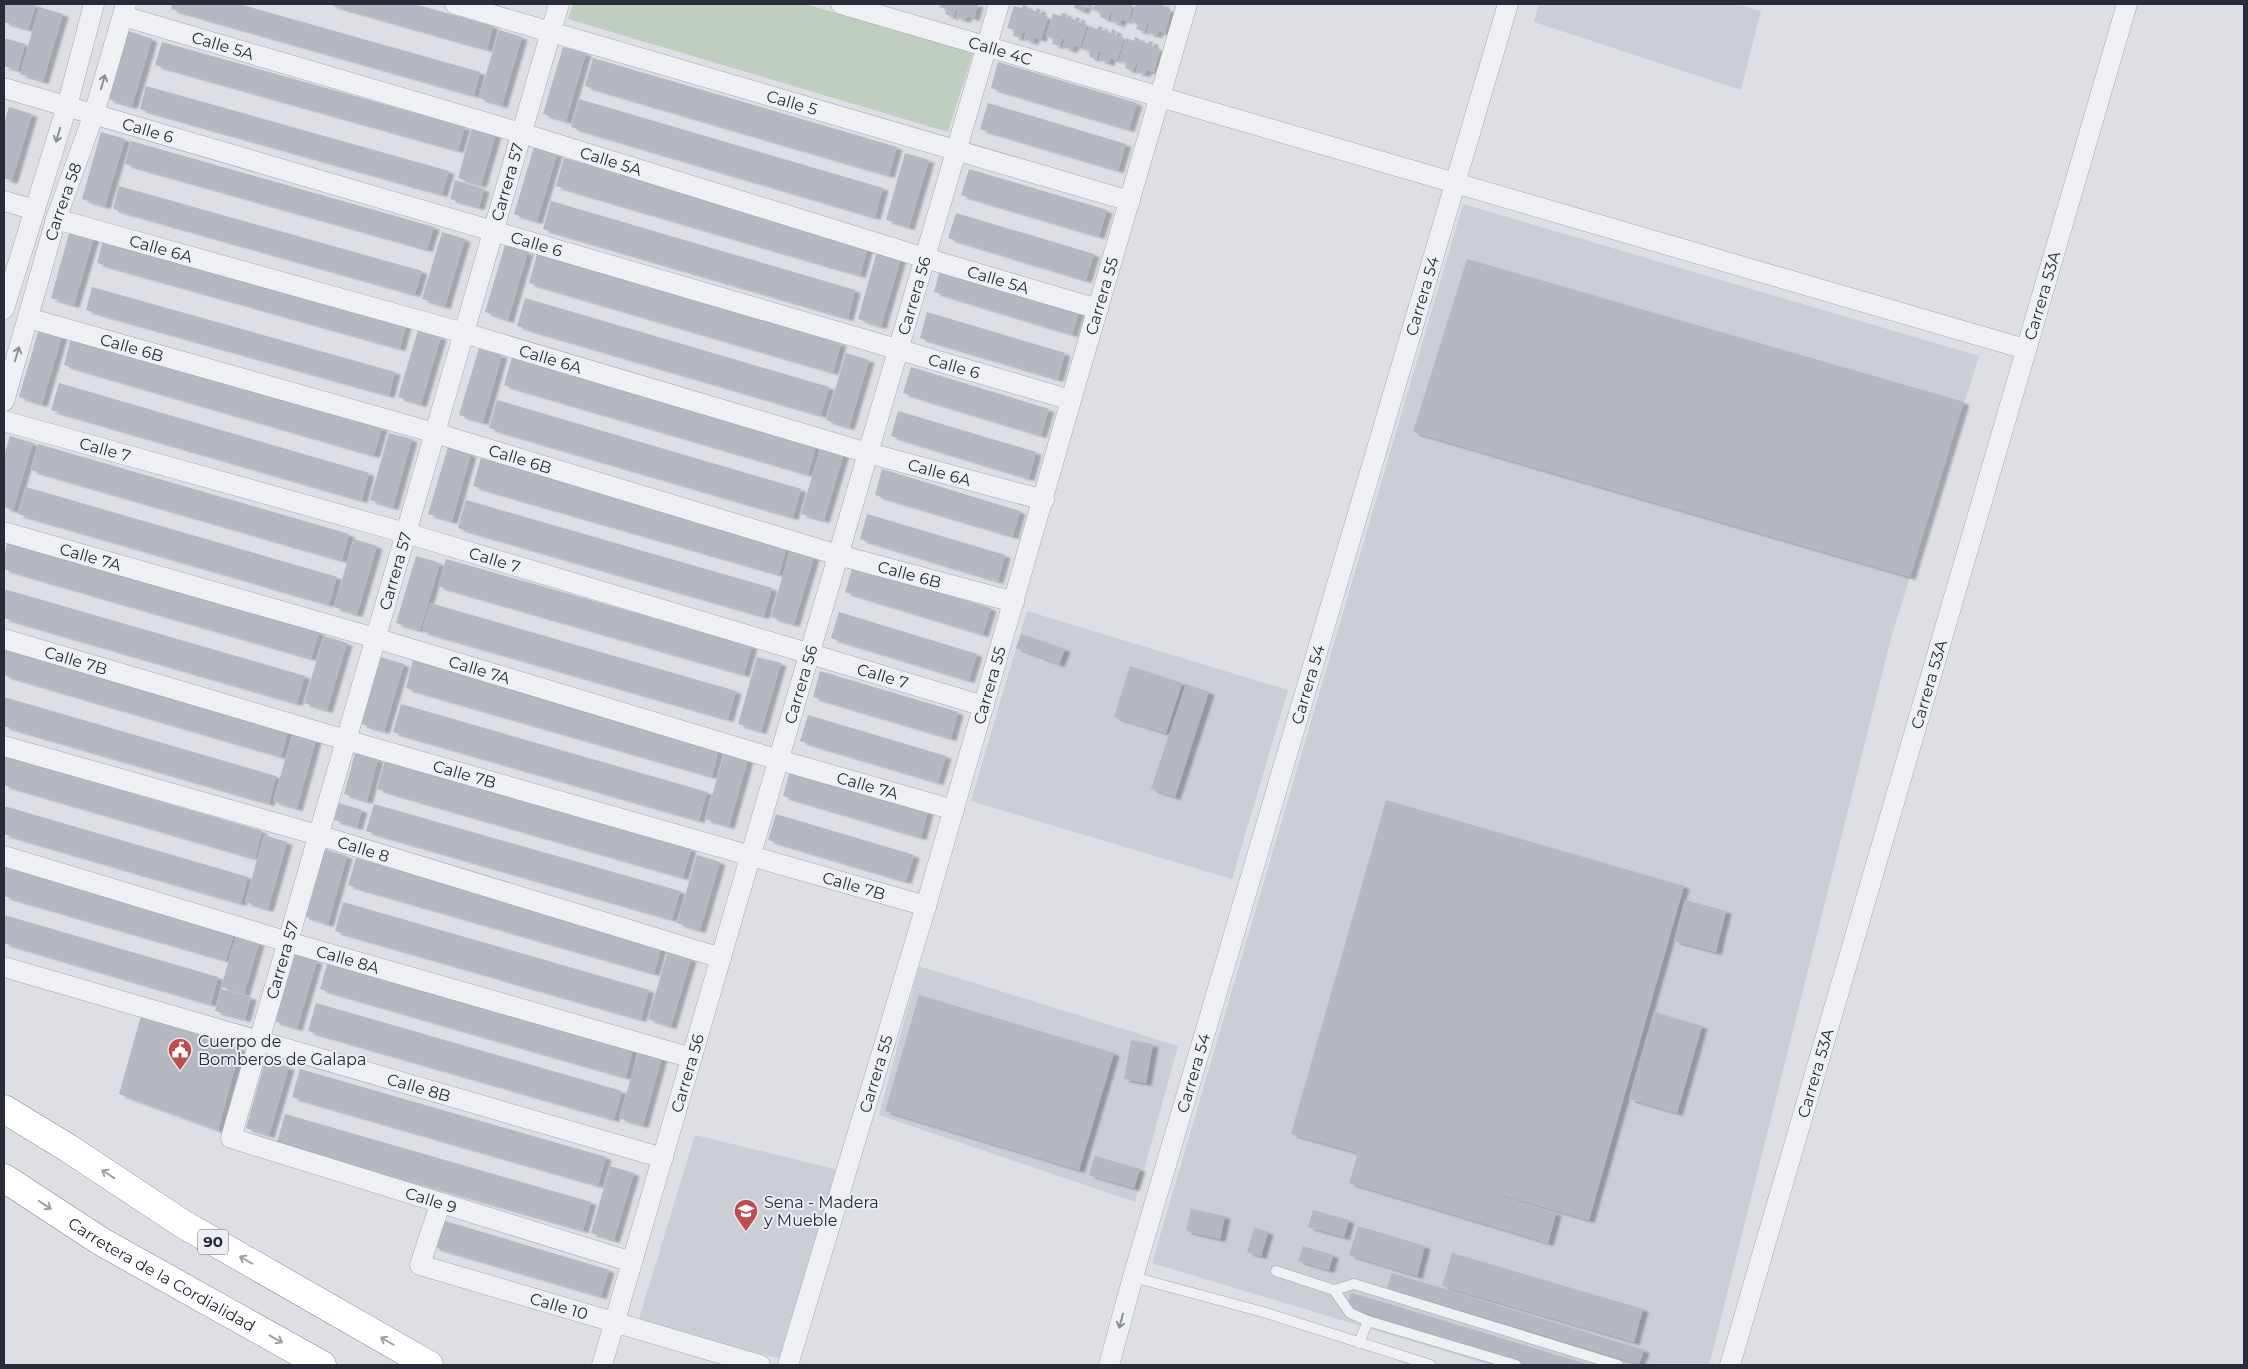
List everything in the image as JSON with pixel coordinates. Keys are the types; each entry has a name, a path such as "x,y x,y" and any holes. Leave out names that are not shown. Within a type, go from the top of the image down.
{"highway":[{"name":"90","path":"4,1109 68,1148 183,1224 429,1365"},
{"name":"Carretera de la Cordialidad","path":"4,1178 102,1242 322,1365"}],"street":[{"name":"Calle 5","path":"455,4 1130,201"},
{"name":"Carrera 57","path":"231,1138 559,4"},
{"name":"Calle 4C","path":"841,4 2024,349"},
{"name":"Carrera 56","path":"602,1365 999,4"},
{"name":"Carrera 55","path":"788,1365 926,906 1187,4"},
{"name":"Carrera 54","path":"1109,1365 1133,1277 1508,4"},
{"name":"Carrera 53A","path":"1730,1365 2024,349 2127,4"},
{"name":"Carrera 58","path":"4,308 67,106 88,5"},
{"name":"Carrera 58","path":"4,401 56,219 94,114 124,10"},
{"name":"Calle 5A","path":"124,10 925,258 1098,309"},
{"name":"Calle 6","path":"4,88 1071,400"},
{"path":"4,200 35,210"},
{"name":"Calle 6A","path":"56,219 464,332 868,453 1044,500"},
{"name":"Calle 6B","path":"28,318 435,433 838,555 1014,602"},
{"name":"Calle 7","path":"4,422 406,533 984,706"},
{"name":"Calle 7A","path":"4,532 375,638 779,760 954,810"},
{"name":"Calle 7B","path":"4,639 346,740 926,906"},
{"name":"Calle 8","path":"4,746 318,835 721,958"},
{"name":"Calle 8A","path":"4,856 288,942 692,1058"},
{"name":"Calle 8B","path":"4,967 663,1158"},
{"name":"Calle 9","path":"231,1138 632,1262"},
{"name":"Calle 10","path":"440,1204 420,1265 760,1365"}],"lane":[{"path":"1276,1271 1334,1290 1354,1284 1618,1365"},
{"path":"1133,1277 1246,1307 1431,1365"},
{"path":"1334,1290 1340,1302 1350,1313 1368,1321 1516,1365"},
{"path":"1359,1343 1368,1321"}],"shaded area":[{"path":"1539,4 1737,4 1761,11 1741,90 1534,22"},
{"path":"1463,204 1979,356 1891,638 1709,1365 1490,1365 1152,1263"},
{"path":"1027,611 1288,690 1232,879 971,801"},
{"path":"919,966 1178,1046 1135,1202 879,1115"},
{"name":"Sena - Madera y Mueble","path":"695,1135 847,1172 785,1360 638,1322"}],"green space":[{"path":"573,4 805,4 973,53 948,132 568,19"}],"building":[{"path":"4,4 36,4 28,29 4,22"},
{"path":"172,4 239,4 480,72 474,95 171,9"},
{"path":"328,4 414,4 493,26 487,49"},
{"path":"940,4 978,4 974,18 967,16 965,20 956,17 958,10 956,9 953,17 945,14 947,9 939,7"},
{"path":"1075,4 1093,4 1092,8 1085,6 1084,11 1074,8"},
{"path":"1095,4 1133,4 1128,21 1121,19 1120,24 1110,21 1113,13 1110,12 1108,20 1100,17 1101,12 1093,10"},
{"path":"1136,4 1164,4 1163,8 1171,10 1165,33 1158,31 1157,35 1147,33 1149,24 1147,24 1144,32 1136,29 1138,24 1130,21"},
{"path":"1023,5 1027,6 1027,9 1036,11 1037,8 1041,10 1039,14 1048,17 1041,39 1034,37 1033,42 1024,39 1026,31 1023,30 1021,38 1013,36 1015,30 1007,28 1014,6 1022,8"},
{"path":"39,7 63,14 43,81 20,74"},
{"path":"1062,13 1067,14 1066,17 1075,20 1076,17 1080,18 1079,22 1087,25 1080,47 1074,45 1072,50 1063,47 1065,39 1062,38 1060,46 1052,44 1054,39 1046,36 1053,14 1061,16"},
{"path":"1089,26 1097,29 1099,26 1103,27 1102,30 1111,33 1112,29 1116,31 1115,35 1124,38 1117,60 1110,58 1109,63 1099,60 1102,52 1099,51 1096,59 1089,57 1090,51 1082,49"},
{"path":"499,30 522,37 502,105 479,98"},
{"path":"128,31 152,39 132,106 108,99"},
{"path":"1135,37 1140,39 1139,41 1148,44 1149,41 1153,42 1152,47 1160,49 1154,72 1147,70 1145,74 1136,72 1138,64 1136,63 1133,71 1125,68 1127,63 1119,61 1126,38 1134,41"},
{"path":"4,38 25,44 18,70 4,66"},
{"path":"162,42 465,127 458,150 155,65"},
{"path":"563,47 586,53 566,121 543,114"},
{"path":"593,58 897,147 889,175 585,86"},
{"path":"998,62 1137,103 1129,129 991,88"},
{"path":"146,86 449,171 442,194 140,109"},
{"path":"579,99 883,188 875,217 571,127"},
{"path":"988,103 1126,144 1118,170 980,129"},
{"path":"9,107 32,114 12,181 4,178 4,124"},
{"path":"472,128 496,134 481,185 458,178"},
{"path":"101,132 125,139 105,206 82,199"},
{"path":"131,141 434,227 427,249 125,164"},
{"path":"534,147 557,154 537,221 514,214"},
{"path":"905,153 929,160 909,227 886,220"},
{"path":"564,158 868,247 860,275 556,186"},
{"path":"969,169 1107,210 1099,236 961,195"},
{"path":"455,180 484,189 479,207 450,199"},
{"path":"119,186 422,271 415,294 113,209"},
{"path":"551,201 855,290 848,318 543,229"},
{"path":"956,213 1094,254 1086,280 948,238"},
{"path":"70,230 94,237 74,305 51,298"},
{"path":"442,232 465,239 445,306 422,299"},
{"path":"103,240 406,325 400,348 97,263"},
{"path":"505,245 528,252 508,320 485,312"},
{"path":"877,251 901,258 881,326 858,319"},
{"path":"537,254 841,343 833,372 529,283"},
{"path":"1467,259 1964,402 1910,577 1413,432"},
{"path":"941,266 1080,308 1072,334 934,292"},
{"path":"92,287 395,372 389,395 86,310"},
{"path":"525,298 829,387 821,415 517,326"},
{"path":"927,312 1065,353 1058,379 920,338"},
{"path":"39,329 62,336 42,404 19,397"},
{"path":"418,330 441,337 421,404 398,397"},
{"path":"71,338 382,428 374,455 64,365"},
{"path":"479,348 502,355 483,422 459,415"},
{"path":"846,353 869,360 849,427 826,420"},
{"path":"512,357 816,446 808,474 504,385"},
{"path":"911,367 1049,409 1041,435 903,393"},
{"path":"59,383 369,473 362,500 51,410"},
{"path":"497,400 801,489 793,517 489,428"},
{"path":"898,411 1036,452 1029,478 891,436"},
{"path":"389,433 412,439 393,507 370,500"},
{"path":"10,436 33,443 13,510 4,507 4,456"},
{"path":"38,444 349,534 342,560 31,470"},
{"path":"821,446 844,453 824,520 801,514"},
{"path":"448,447 471,454 452,521 428,514"},
{"path":"481,458 787,546 779,574 473,486"},
{"path":"882,469 1020,511 1013,536 875,495"},
{"path":"26,487 337,577 329,604 18,514"},
{"path":"466,500 772,588 764,616 458,528"},
{"path":"867,514 1005,555 998,581 860,539"},
{"path":"354,539 377,546 357,614 334,607"},
{"path":"8,542 319,632 311,658 4,569 4,556"},
{"path":"790,550 814,557 794,624 771,617"},
{"path":"416,556 440,563 420,630 396,623"},
{"path":"446,559 752,646 744,674 438,586"},
{"path":"853,566 991,608 983,634 845,592"},
{"path":"4,589 305,676 297,703 4,618"},
{"path":"430,603 736,691 728,719 422,631"},
{"path":"839,612 977,654 969,680 831,638"},
{"path":"1021,634 1065,649 1059,664 1016,648"},
{"path":"324,636 347,643 327,710 304,703"},
{"path":"4,647 289,729 281,756 4,675"},
{"path":"380,657 404,664 384,731 361,724"},
{"path":"757,657 781,663 761,731 738,724"},
{"path":"413,660 719,748 712,776 406,688"},
{"path":"1130,666 1182,683 1166,733 1114,717"},
{"path":"820,671 958,712 951,738 813,697"},
{"path":"1186,684 1209,692 1175,797 1151,789"},
{"path":"4,697 276,776 269,803 4,726"},
{"path":"401,704 707,792 699,820 393,732"},
{"path":"808,715 946,756 938,782 800,741"},
{"path":"293,733 316,740 297,808 273,801"},
{"path":"725,752 748,759 729,826 705,819"},
{"path":"355,753 378,759 367,801 344,794"},
{"path":"4,756 262,831 255,858 4,785"},
{"path":"385,761 691,849 683,877 377,789"},
{"path":"790,770 928,811 921,837 783,796"},
{"path":"1386,800 1684,886 1589,1220 1442,1178 1556,1213 1548,1243 1349,1183 1358,1153 1291,1134"},
{"path":"339,803 362,810 357,827 334,820"},
{"path":"374,804 680,891 672,919 366,831"},
{"path":"4,806 248,877 241,903 4,834"},
{"path":"776,814 914,855 906,881 768,840"},
{"path":"264,835 287,842 268,909 245,902"},
{"path":"324,849 347,856 328,924 304,916"},
{"path":"697,855 720,862 700,930 677,923"},
{"path":"356,858 662,945 654,973 348,885"},
{"path":"4,867 234,933 226,960 4,896"},
{"path":"1685,900 1726,911 1716,952 1674,941"},
{"path":"343,902 649,990 641,1019 335,931"},
{"path":"4,915 218,977 211,1004 4,943"},
{"path":"236,936 259,943 244,994 221,987"},
{"path":"668,951 691,959 671,1026 648,1019"},
{"path":"294,954 317,961 297,1028 274,1021"},
{"path":"328,961 633,1049 626,1077 320,989"},
{"path":"221,989 251,997 245,1019 215,1011"},
{"path":"919,995 1114,1053 1079,1170 885,1111"},
{"path":"316,1003 622,1091 614,1119 308,1031"},
{"path":"1654,1012 1702,1026 1677,1113 1629,1099"},
{"name":"Cuerpo de Bomberos de Galapa","path":"141,1016 240,1048 218,1130 119,1094"},
{"path":"1131,1040 1153,1044 1146,1083 1124,1079"},
{"path":"639,1051 662,1057 643,1125 619,1118"},
{"path":"265,1061 289,1067 269,1135 246,1128"},
{"path":"300,1069 606,1157 598,1185 292,1097"},
{"path":"285,1114 591,1202 583,1230 277,1142"},
{"path":"1095,1156 1140,1169 1134,1188 1089,1175"},
{"path":"610,1166 634,1173 614,1240 591,1233"},
{"path":"1191,1209 1225,1216 1220,1239 1186,1231"},
{"path":"1313,1210 1349,1220 1344,1237 1308,1227"},
{"path":"442,1220 609,1270 601,1296 434,1247"},
{"path":"1358,1226 1425,1246 1417,1276 1349,1255"},
{"path":"1254,1227 1268,1232 1261,1256 1247,1252"},
{"path":"1303,1246 1333,1255 1329,1270 1298,1261"},
{"path":"1452,1253 1643,1309 1634,1342 1442,1286"},
{"path":"1392,1273 1644,1350 1639,1364 1387,1288"},
{"path":"1351,1293 1386,1303 1382,1317 1347,1307"},
{"path":"1386,1303 1589,1365 1532,1365 1382,1320"}],"place":[{"name":"Cuerpo de Bomberos de Galapa","path":"180,1071"},
{"name":"Sena - Madera y Mueble","path":"746,1232"}]}
